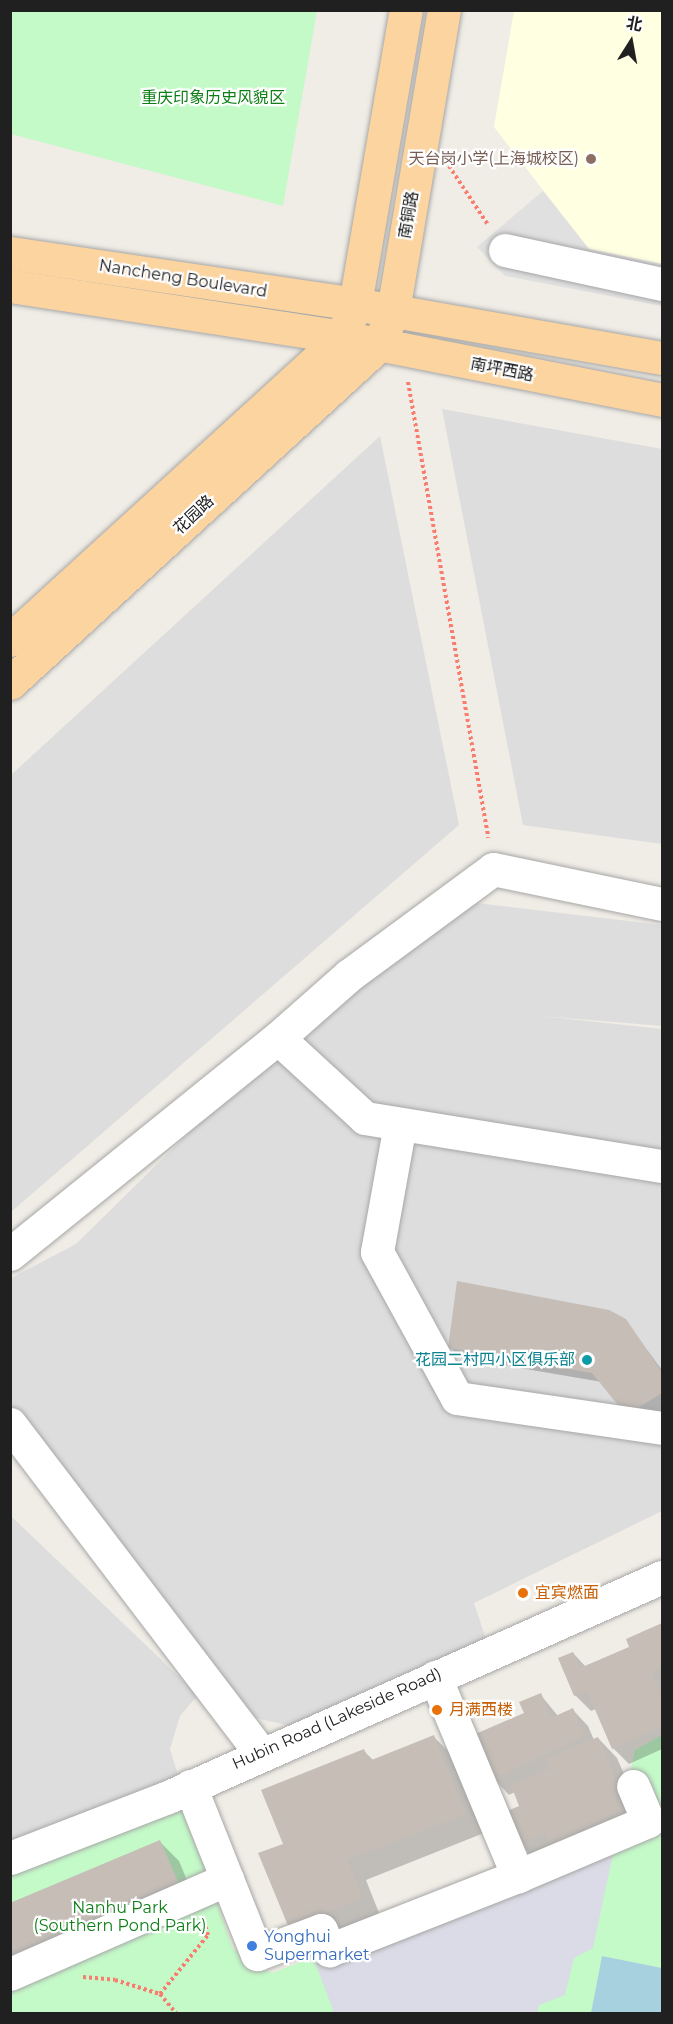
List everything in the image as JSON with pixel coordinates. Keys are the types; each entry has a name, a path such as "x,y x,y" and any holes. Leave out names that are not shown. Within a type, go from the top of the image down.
{"main road":[{"path":"406,10 355,304 663,358"},
{"name":"南铜路","path":"391,349 393,311 444,10"},
{"name":"Nancheng Boulevard","path":"10,253 355,304"},
{"name":"Nancheng Boulevard","path":"10,285 342,337"},
{"name":"花园路","path":"10,640 342,337 355,304"},
{"name":"南坪西路","path":"342,337 391,349 663,400"},
{"name":"花园路","path":"10,683 391,349"}],"street":[{"path":"505,250 663,284"},
{"path":"10,1254 278,1038 348,976 493,868 663,904"},
{"path":"278,1038 365,1118 663,1166"},
{"path":"400,1124 377,1252 457,1398 663,1428"},
{"path":"10,1424 261,1753"},
{"name":"Hubin Road (Lakeside Road)","path":"10,1858 190,1786 663,1576"},
{"path":"435,1677 518,1876"},
{"path":"190,1786 257,1954 321,1930 329,1950 518,1876 648,1821 633,1786"},
{"path":"10,1974 227,1880"}],"path":[{"path":"449,153 447,164 505,250"},
{"path":"391,349 493,868"},
{"path":"74,1977 115,1980 160,1994 177,2013"}],"shaded area":[{"name":"天台岗小学(上海城校区)","path":"514,11 662,11 662,264 589,249 494,127"},
{"path":"543,191 589,249 662,264 662,306 505,276 477,247"},
{"path":"442,409 662,449 662,844 523,825"},
{"path":"380,436 459,825 11,1212 11,775"},
{"path":"469,902 662,925 662,1026 542,1016 662,1029 662,1511 474,1603 490,1651 314,1731 232,1713 11,1424 11,1278 76,1244 348,976"},
{"path":"10,1515 198,1695 180,1716 170,1749 185,1798 10,1860"},
{"path":"616,1840 593,1948 574,1958 565,1995 539,2005 537,2013 334,2013 312,1954"}],"green space":[{"name":"重庆印象历史风貌区","path":"10,11 317,11 283,206 11,134"},
{"name":"Nanhu Park (Southern Pond Park)","path":"662,1735 662,1968 602,1956 591,2013 11,2014 11,1857 179,1791 233,1949 272,1973 616,1840 635,1750"}],"water":[{"path":"602,1956 662,1968 662,2013 591,2013"}],"building":[{"name":"花园二村四小区俱乐部","path":"457,1281 609,1310 626,1319 662,1372 662,1393 626,1415 592,1373 448,1348"},
{"path":"662,1623 662,1667 652,1672 662,1697 662,1727 612,1749 587,1691 574,1696 558,1658 573,1652 580,1668 629,1647 626,1639"},
{"path":"541,1693 551,1718 573,1708 585,1736 492,1780 473,1735 524,1713 519,1702"},
{"path":"434,1735 466,1814 348,1860 363,1898 289,1928 258,1853 283,1844 261,1790 364,1749 369,1761"},
{"path":"598,1737 633,1818 553,1851 545,1833 519,1845 505,1812 519,1806 511,1785 550,1769 546,1758"},
{"path":"160,1840 179,1884 10,1956 10,1903"}],"place":[{"name":"天台岗小学(上海城校区)","path":"591,159"},
{"name":"花园二村四小区俱乐部","path":"587,1360"},
{"name":"宜宾燃面","path":"523,1593"},
{"name":"月满西楼","path":"437,1710"},
{"name":"Yonghui Supermarket","path":"252,1946"}]}
